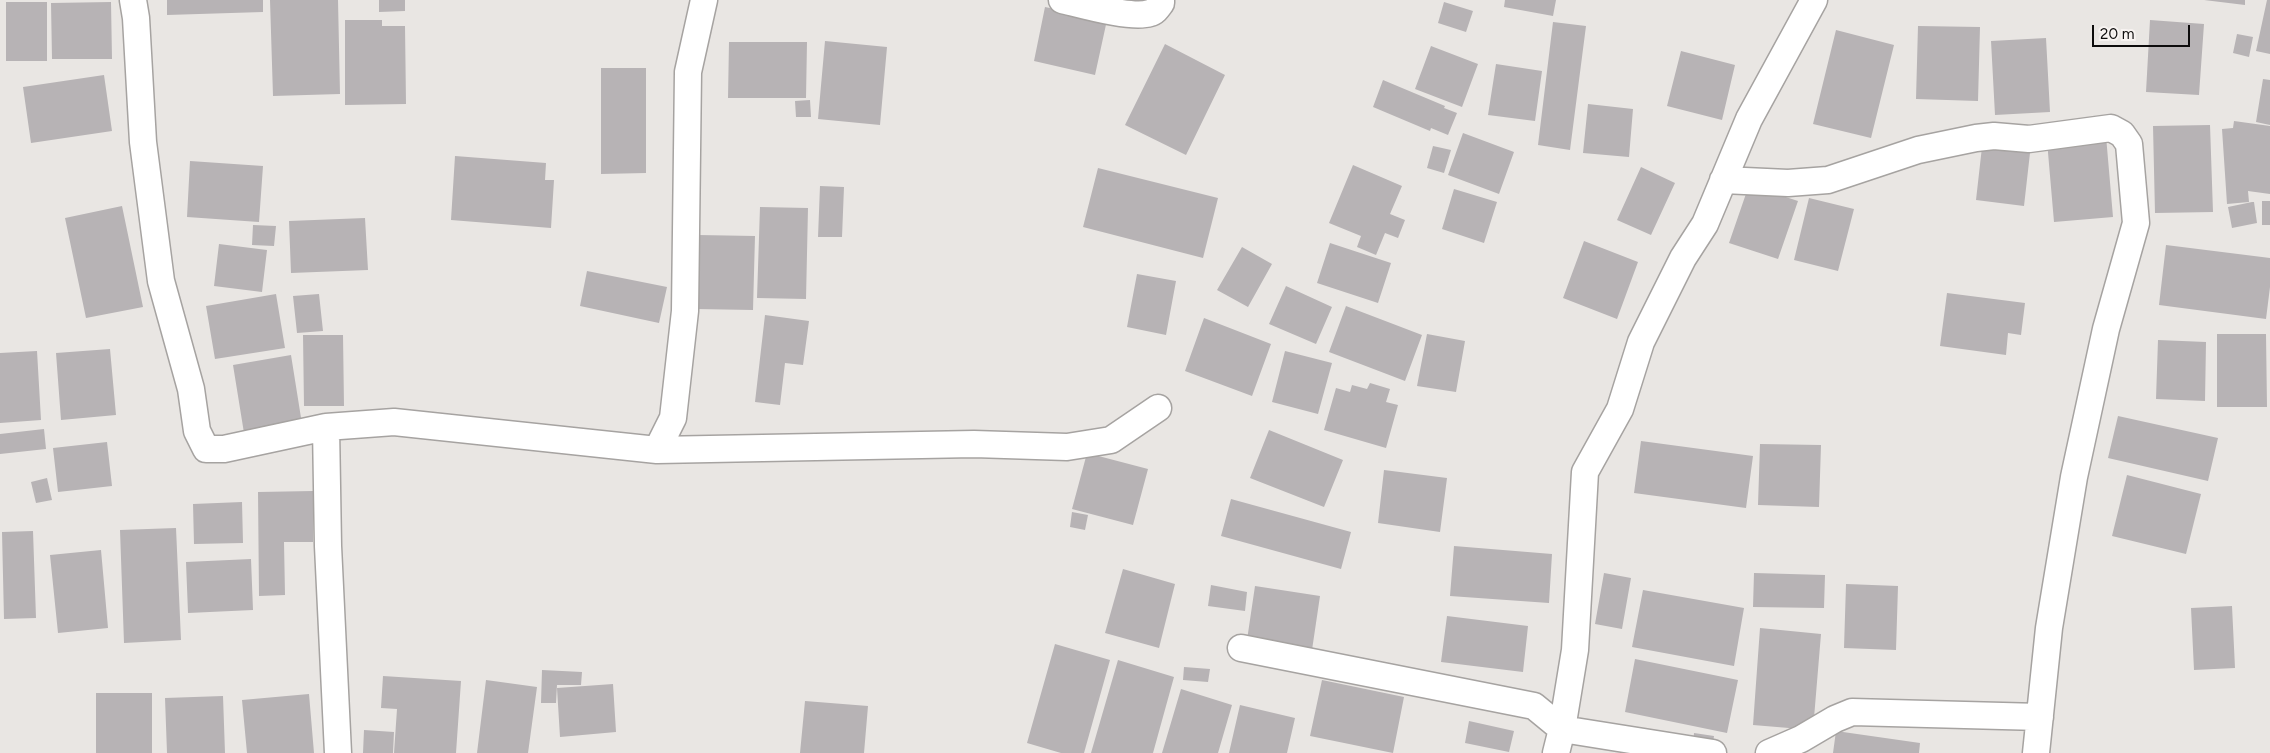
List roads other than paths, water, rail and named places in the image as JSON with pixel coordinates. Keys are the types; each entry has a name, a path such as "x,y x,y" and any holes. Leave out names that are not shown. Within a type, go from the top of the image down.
{"street":[{"path":"133,0 136,18 143,142 161,281 191,389 197,431 206,449 224,449 326,427 394,422 657,450 974,444 1067,447 1111,440 1158,408"},
{"path":"657,450 673,418 685,311 688,72 704,0"},
{"path":"1062,0 1099,9 1141,15 1152,13 1162,3 1161,0"},
{"path":"1559,741 1575,650 1585,472 1620,409 1642,342 1684,258 1705,224 1749,119 1814,0"},
{"path":"1723,180 1788,182 1828,180 1918,150 1994,136 2029,140 2111,128 2122,134 2129,144 2136,223 2106,329 2074,477 2048,628 2036,753"},
{"path":"326,427 329,556 338,753"},
{"path":"1241,648 1534,706 1559,741"},
{"path":"1769,753 1801,739 1835,719 1852,712 2040,717"},
{"path":"1559,741 1713,753"}]}
